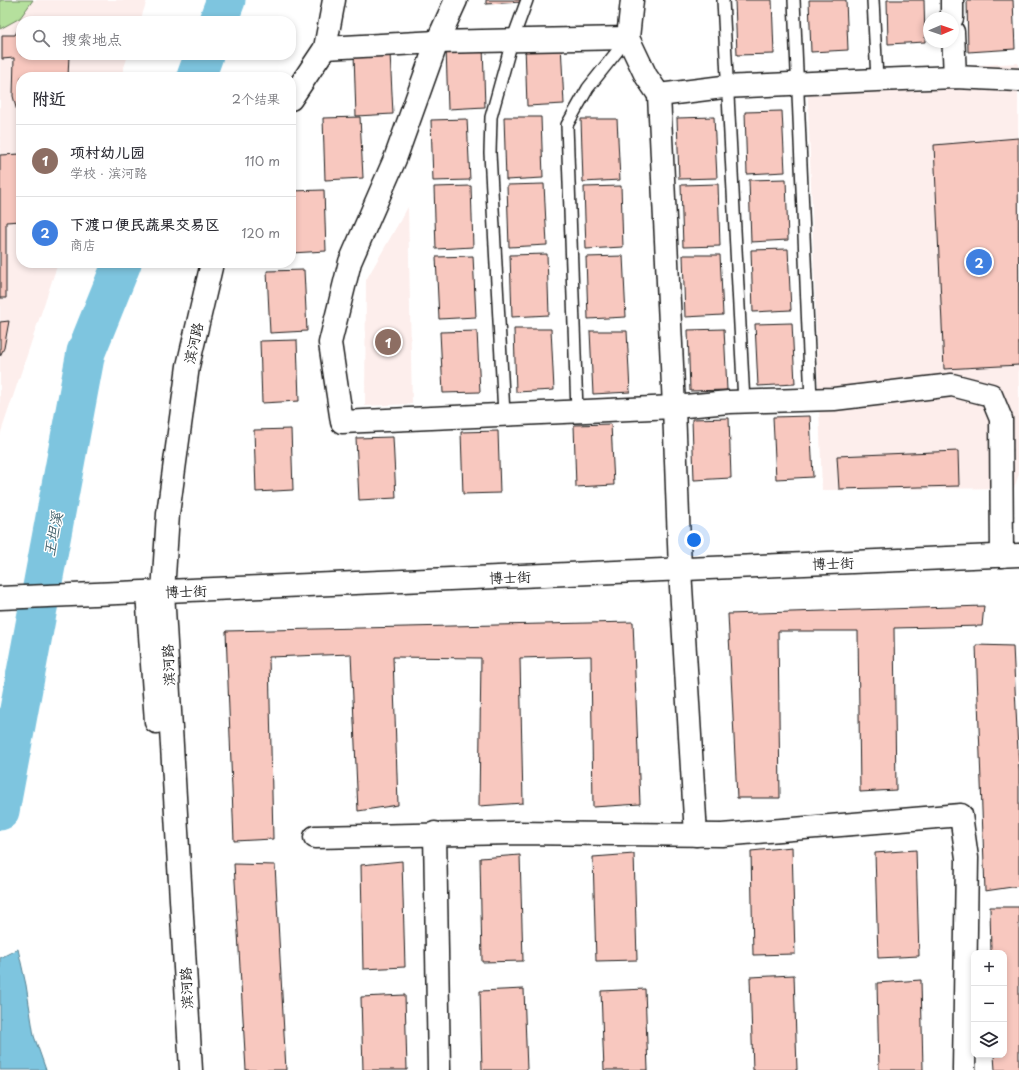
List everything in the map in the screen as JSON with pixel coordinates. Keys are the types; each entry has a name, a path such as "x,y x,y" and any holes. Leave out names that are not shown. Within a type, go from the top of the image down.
{"street":[{"path":"296,92 326,48 334,0"},
{"path":"456,0 437,42 394,159 350,262 330,343 342,422 674,407 744,402 834,399 952,385 991,394 1001,420 1011,556"},
{"path":"632,0 628,38 646,76 659,96 674,407 680,570 696,835"},
{"path":"952,0 952,12"},
{"path":"326,48 437,42 628,38"},
{"path":"954,48 955,77"},
{"path":"659,96 728,87 877,80 955,77 1019,80"},
{"name":"滨河路","path":"191,1070 149,592 168,514 188,366 211,268"},
{"name":"博士街","path":"0,598 1011,556"},
{"path":"149,592 179,1070"},
{"path":"315,837 435,833 730,834 961,815 967,858 964,1070"},
{"path":"435,833 439,1070"}],"lane":[{"path":"504,414 490,153 491,118 512,41 527,0"},
{"path":"723,0 744,402"},
{"path":"794,0 811,400"},
{"path":"873,0 877,80"},
{"path":"577,411 567,125 588,88 628,38"}],"shaded area":[{"path":"0,0 147,0 142,16 16,16 16,60 126,60 123,72 16,72 16,268 56,268 0,435"},
{"path":"1018,63 1019,474 1014,488 822,490 807,74"},
{"path":"408,207 412,404 365,406 366,280"}],"green space":[{"path":"0,0 33,0 21,16 16,16 16,20 0,29"}],"water":[{"path":"18,949 26,985 34,1036 46,1070 0,1070 0,958"}],"building":[{"path":"486,0 523,0 523,2 486,4"},
{"path":"735,0 772,0 774,54 737,55"},
{"path":"809,0 846,0 848,50 811,52"},
{"path":"887,0 924,0 923,42 888,44"},
{"path":"967,0 1013,0 1015,49 968,52"},
{"path":"16,33 16,60 69,60 68,72 16,72 16,108 13,96 14,58 2,59 2,35 15,35"},
{"path":"561,44 564,104 527,106 525,45"},
{"path":"483,46 485,107 448,109 446,47"},
{"path":"390,53 393,114 356,116 354,54"},
{"path":"782,111 785,172 747,174 745,112"},
{"path":"360,117 363,178 325,180 323,118"},
{"path":"504,117 541,117 543,178 506,180"},
{"path":"714,117 717,178 679,179 677,118"},
{"path":"467,119 470,180 433,181 431,120"},
{"path":"581,119 617,119 620,180 583,182"},
{"path":"1018,138 1019,365 944,369 934,145"},
{"path":"16,154 16,221 6,222 6,298 0,298 0,155"},
{"path":"786,179 788,240 751,242 749,180"},
{"path":"544,184 547,245 509,247 507,185"},
{"path":"718,184 720,246 683,247 681,185"},
{"path":"471,186 473,247 436,249 434,187"},
{"path":"621,186 623,247 586,249 584,187"},
{"path":"324,190 326,251 296,253 296,191"},
{"path":"788,249 791,310 753,312 751,250"},
{"path":"547,254 549,315 512,317 510,255"},
{"path":"683,255 720,255 723,315 685,317"},
{"path":"473,256 476,317 439,319 436,257"},
{"path":"623,256 626,317 588,319 586,257"},
{"path":"304,270 307,331 270,333 267,271"},
{"path":"9,321 4,348 0,356 0,322"},
{"path":"792,323 795,384 758,386 755,324"},
{"path":"514,329 551,329 554,390 516,392"},
{"path":"724,329 727,390 690,391 688,330"},
{"path":"477,331 480,392 443,393 440,332"},
{"path":"590,331 627,331 630,392 593,394"},
{"path":"297,340 299,401 262,403 260,341"},
{"path":"810,416 813,477 776,479 773,417"},
{"path":"729,418 731,478 694,480 692,419"},
{"path":"611,424 614,485 576,487 574,425"},
{"path":"291,429 293,490 256,492 254,430"},
{"path":"498,431 500,493 463,494 461,432"},
{"path":"393,437 396,498 359,500 356,438"},
{"path":"958,451 959,486 839,489 837,456"},
{"path":"984,606 982,626 894,628 896,790 860,792 858,631 778,631 780,798 737,798 728,614"},
{"path":"633,622 640,804 593,807 591,656 520,658 523,803 479,806 481,658 393,657 398,805 358,811 351,654 269,657 273,839 234,841 226,631"},
{"path":"976,645 1013,646 1019,772 1019,886 985,891"},
{"path":"792,847 795,954 753,955 751,851"},
{"path":"916,850 919,956 878,958 875,853"},
{"path":"634,854 637,960 596,961 593,857"},
{"path":"520,855 523,961 482,962 480,858"},
{"path":"402,861 405,967 363,969 361,865"},
{"path":"234,864 275,865 286,1070 246,1070"},
{"path":"990,907 1019,907 1019,1070 995,1070 994,1058 1007,1058 1007,950 991,950"},
{"path":"794,975 797,1070 753,1070 750,977"},
{"path":"921,980 923,1070 879,1070 877,983"},
{"path":"524,989 527,1070 482,1070 480,991"},
{"path":"645,989 648,1070 604,1070 601,991"},
{"path":"405,995 407,1070 363,1070 361,997"}],"waterway":[{"name":"王坦溪","path":"220,16 226,0"},
{"name":"王坦溪","path":"198,72 202,60"},
{"name":"王坦溪","path":"0,811 86,352 120,268"}],"place":[{"name":"下渡口便民蔬果交易区","path":"979,262"},
{"name":"项村幼儿园","path":"388,342"}]}
